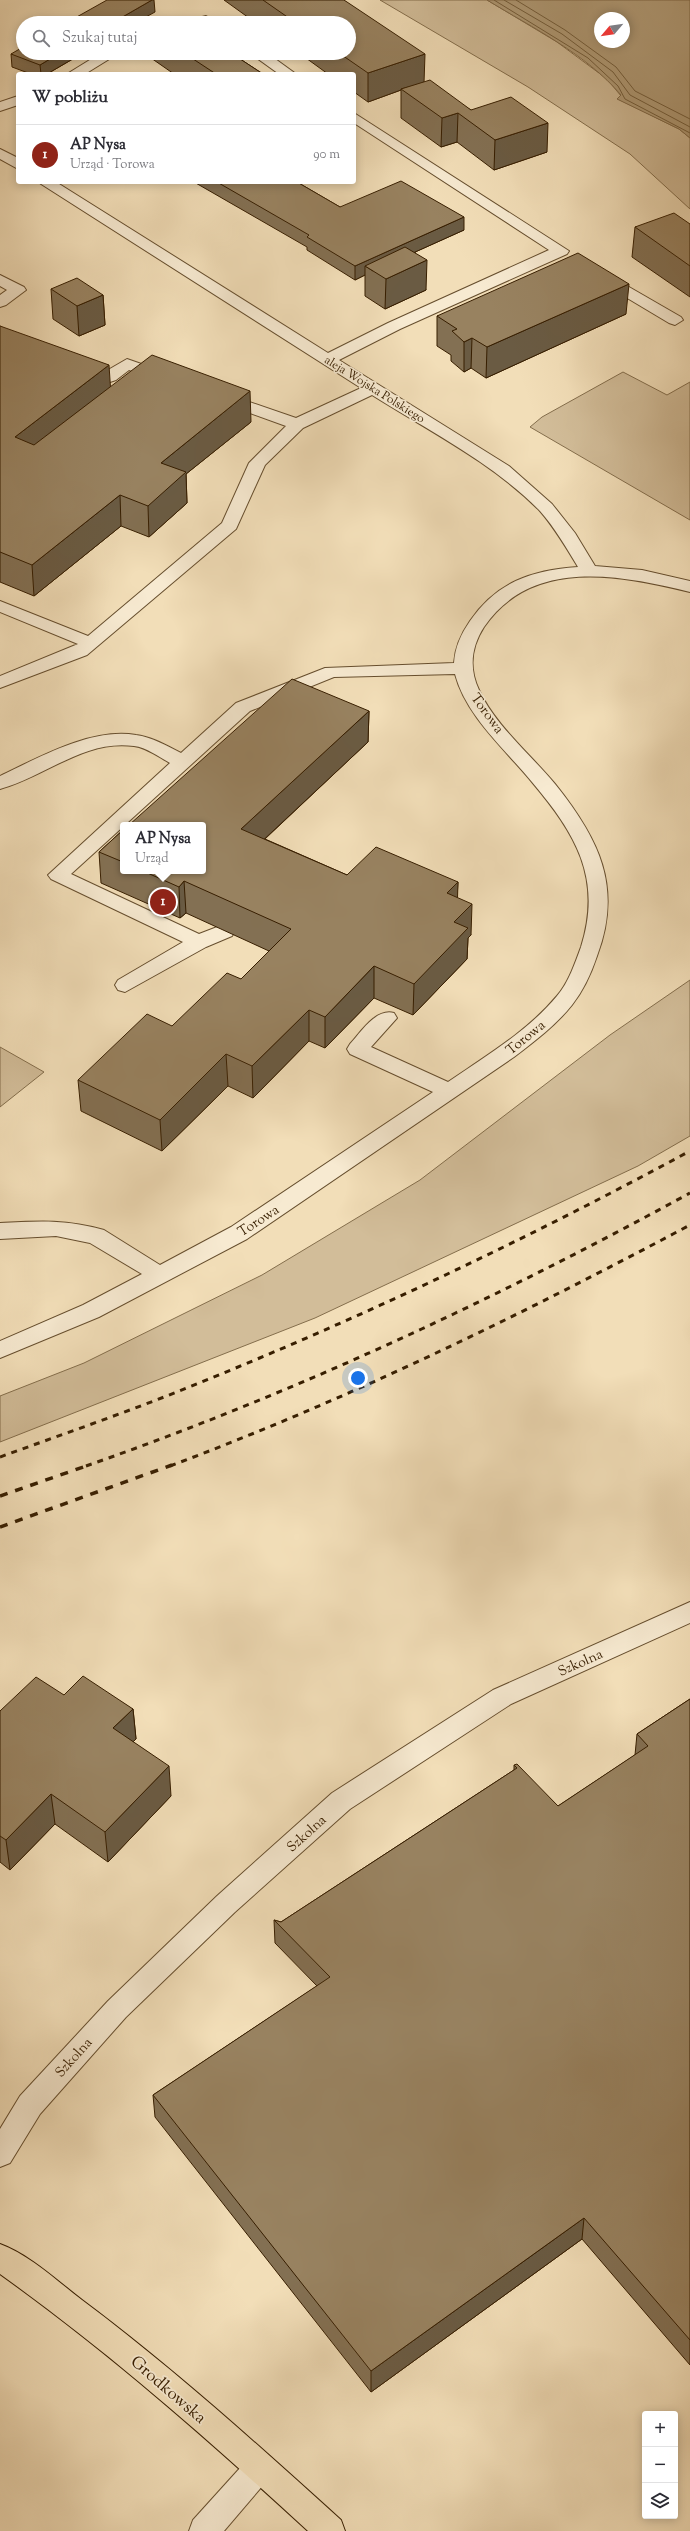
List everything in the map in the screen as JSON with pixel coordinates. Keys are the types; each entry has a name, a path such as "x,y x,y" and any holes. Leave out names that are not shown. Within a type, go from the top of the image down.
{"main road":[{"name":"Grodkowska","path":"2,2261 96,2326 260,2467 330,2531"}],"street":[{"path":"78,72 99,60"},
{"path":"268,60 286,72"},
{"path":"0,107 16,101"},
{"path":"356,118 574,259 674,320"},
{"path":"0,153 16,163"},
{"name":"aleja Wojska Polskiego","path":"49,184 503,470 546,508 569,537 589,571"},
{"path":"328,359 394,326 574,259"},
{"path":"0,280 18,290 0,302"},
{"path":"66,360 110,377 127,364 179,382"},
{"path":"0,682 81,651 230,525 258,463 297,424 374,388"},
{"path":"209,393 297,424"},
{"path":"589,571 635,574 690,587"},
{"name":"Torowa","path":"0,1350 90,1312 239,1233 450,1091 541,1026 567,998 585,963 599,919 600,899 584,844 572,820 479,705 466,682 462,654 471,632 493,603 519,586 548,577 589,571"},
{"path":"0,606 91,643"},
{"path":"199,942 58,875 243,707 330,672 464,668"},
{"path":"0,783 66,754 110,740 135,740 182,761"},
{"path":"125,985 199,942 225,931"},
{"path":"387,1018 357,1049 450,1091"},
{"path":"0,1230 56,1228 96,1236 160,1275"},
{"name":"Szkolna","path":"0,2154 30,2105 117,2009 226,1904 341,1801 502,1697 690,1612"},
{"path":"204,2531 260,2467"}],"shaded area":[{"path":"380,0 487,0 557,42 607,79 621,96 618,99 679,129 690,138 690,209 630,154 528,87"},
{"path":"623,372 667,395 690,382 690,520 530,427 542,417"},
{"path":"690,980 690,1136 638,1166 315,1318 0,1442 0,1396 84,1363 262,1275 420,1180 610,1035"},
{"path":"0,1047 44,1072 0,1107"}],"water":[{"path":"487,0 690,0 690,138 679,129 617,99 621,95 607,80 575,54"}],"building":[{"path":"107,0 152,0 124,16 78,16"},
{"path":"263,0 344,0 425,54 368,73 349,60 356,60 356,16 286,16"},
{"path":"16,51 16,56 11,54"},
{"path":"27,60 48,60 40,65"},
{"path":"195,60 242,60 260,72 213,72"},
{"path":"430,80 471,110 511,97 548,123 495,140 458,113 442,118 401,89"},
{"path":"401,181 464,217 355,266 307,237 309,235 220,184 300,184 340,207"},
{"path":"674,213 690,224 690,266 635,227"},
{"path":"405,247 427,260 386,279 365,266"},
{"path":"578,253 629,284 487,347 472,338 464,342 452,331 457,329 437,316"},
{"path":"77,278 103,295 77,306 51,289"},
{"path":"0,326 109,365 15,437 34,445 152,355 250,391 161,463 186,472 148,506 120,495 32,565 0,552"},
{"path":"292,679 369,711 241,829 347,875 376,847 458,882 447,893 472,904 454,922 468,928 414,984 374,966 325,1017 309,1010 252,1066 226,1054 160,1120 78,1080 147,1014 172,1026 227,973 241,979 291,929 184,881 179,887 150,874 206,874 206,822 132,822"},
{"path":"120,833 120,861 99,852"},
{"path":"83,1676 133,1709 113,1728 169,1766 105,1832 51,1794 6,1840 0,1836 0,1711 36,1677 64,1695"},
{"path":"690,1699 690,2340 584,2218 371,2371 153,2095 330,1977 274,1920 281,1922 517,1768 514,1765 517,1764 558,1806 648,1746 637,1734"}],"railway":[{"path":"0,1457 164,1397 298,1342 496,1251 690,1151"},
{"path":"86,1466 164,1438 394,1342 543,1270 690,1193"},
{"path":"170,1466 303,1413 434,1354 563,1291 690,1225"},
{"path":"0,1496 89,1465"},
{"path":"0,1527 172,1465"}],"place":[{"name":"AP Nysa","path":"163,902"}]}
